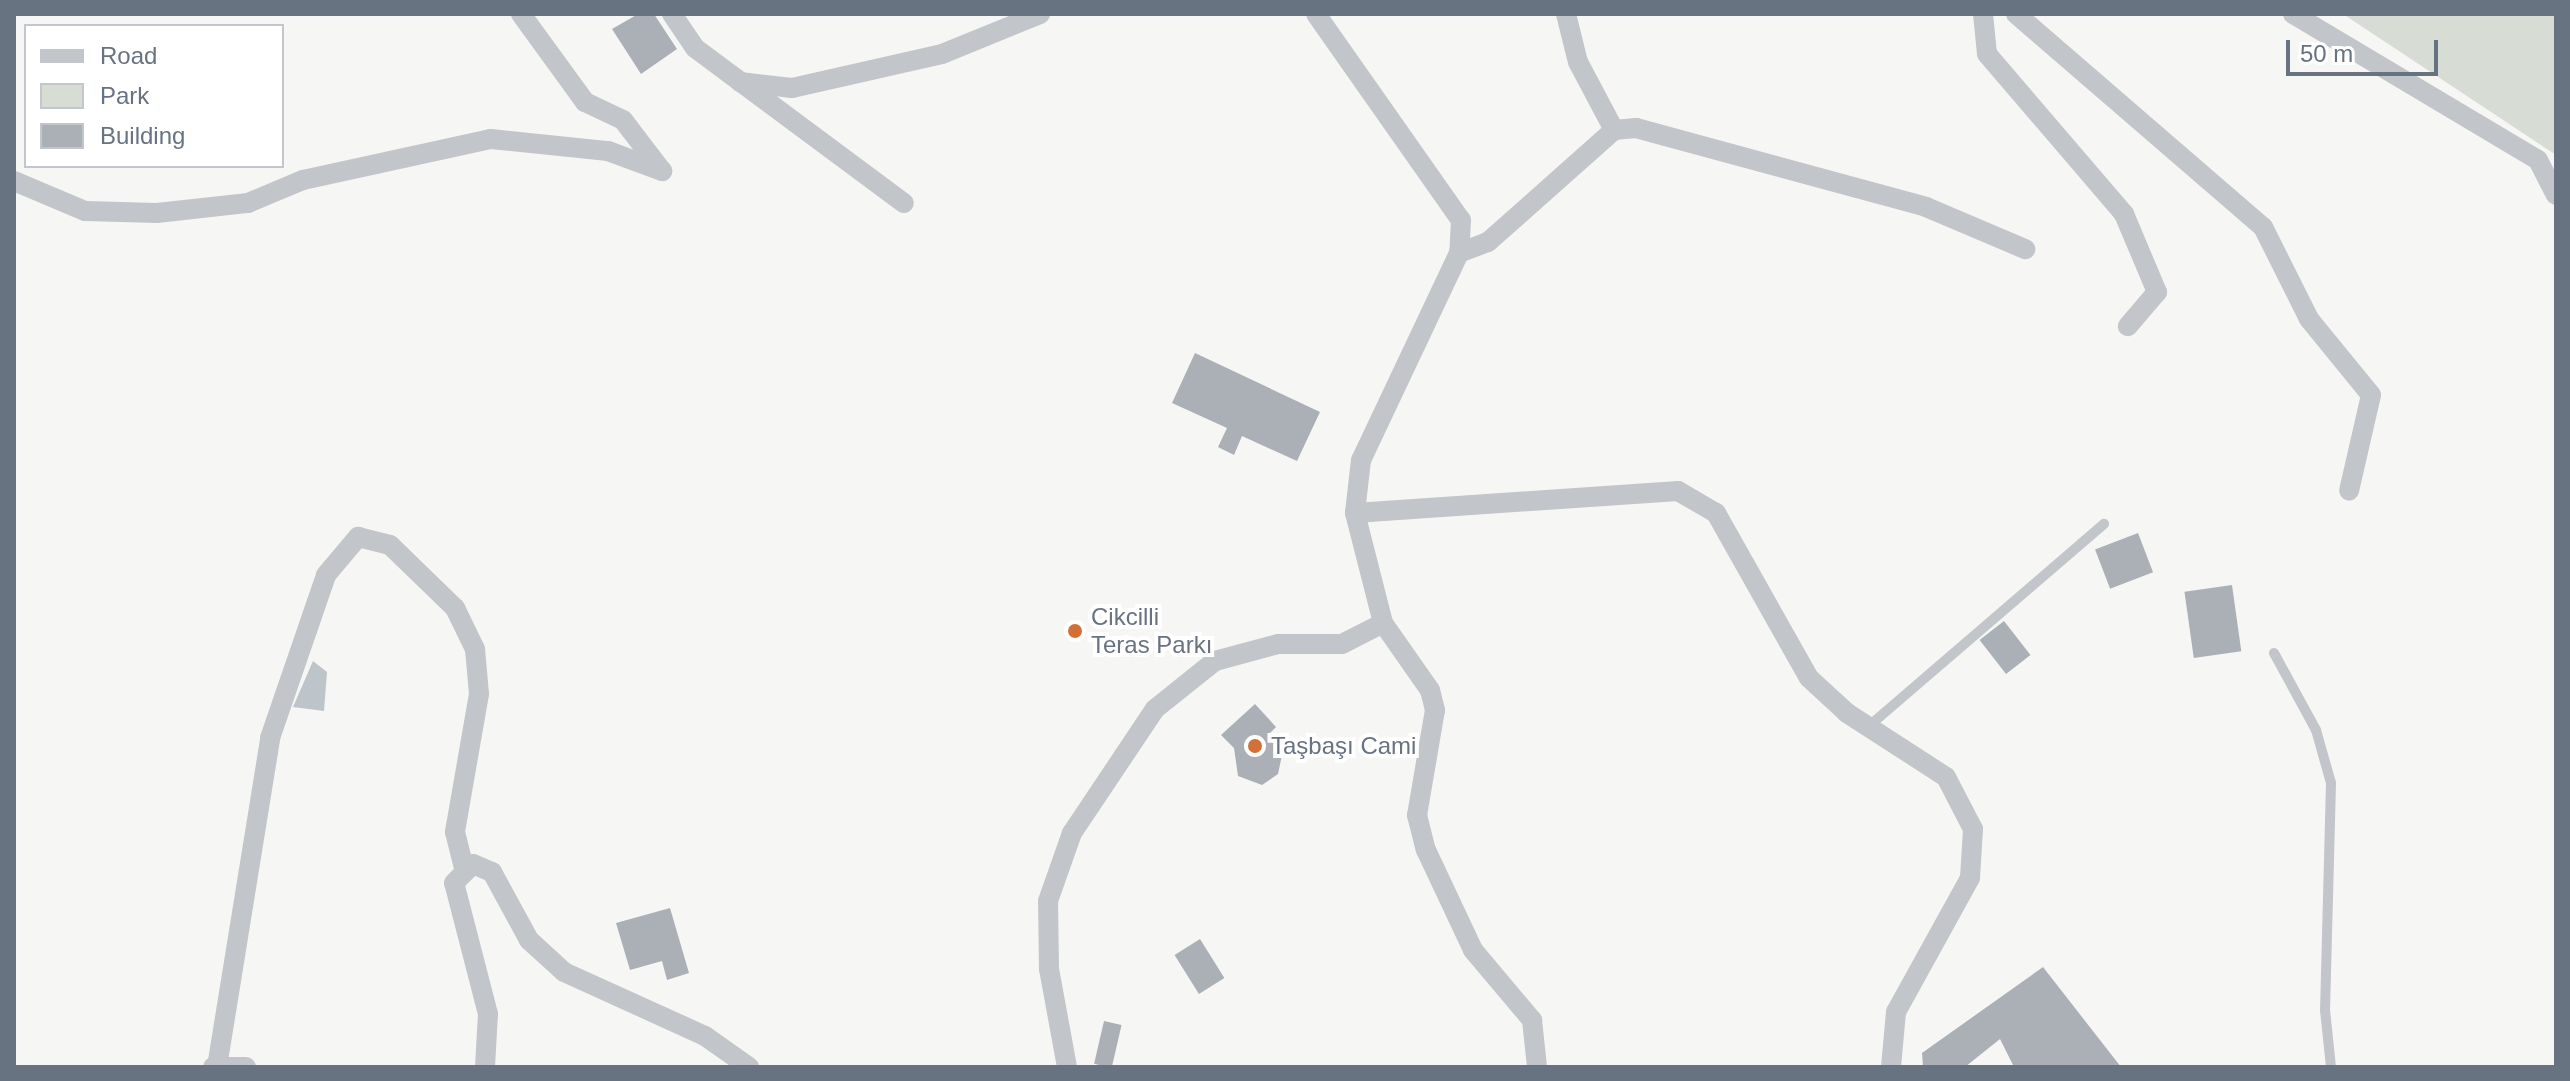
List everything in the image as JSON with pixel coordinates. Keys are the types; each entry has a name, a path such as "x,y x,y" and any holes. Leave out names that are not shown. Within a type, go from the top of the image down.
{"street":[{"path":"14,181 85,211 157,213 248,203 303,180 491,139 608,151 662,171 623,120 585,102 521,14"},
{"path":"672,14 695,48 904,203"},
{"path":"740,82 792,88 912,61 1040,14"},
{"path":"1316,14 1456,207 1459,253 1361,460 1355,513 1383,623 1430,690 1435,710 1417,815 1426,850 1473,950 1532,1020 1537,1067"},
{"path":"1566,14 1578,62 1614,130"},
{"path":"1983,14 1987,54 2124,214 2157,292 2128,326"},
{"path":"2016,14 2263,227 2309,319 2371,395 2349,491"},
{"path":"2293,14 2538,160 2556,195"},
{"path":"1459,253 1488,242 1614,130 1636,128 1926,207 2025,249"},
{"path":"1355,513 1582,492 1692,496 1716,513 1809,678 1869,726 1946,777 1973,829 1970,878 1896,1012 1891,1067"},
{"path":"246,1067 216,1067 270,738 326,575 358,537 379,538 401,555 455,608 475,649 479,694 455,832 464,867 455,894 488,1014 485,1067"},
{"path":"1067,1067 1049,969 1048,901 1072,833 1155,709 1215,661 1278,644 1342,644 1383,623"},
{"path":"464,867 492,872 529,940 564,972 680,1023 749,1067"}],"lane":[{"path":"1869,726 2104,524"},
{"path":"2274,653 2316,730 2331,783 2325,1019 2331,1067"}],"green space":[{"path":"2343,14 2556,14 2556,155"}],"shaded area":[{"path":"313,661 327,672 324,711 293,707"}],"building":[{"path":"638,14 654,14 677,49 641,74 612,29"},
{"path":"1195,353 1320,412 1297,461 1242,436 1234,455 1218,447 1227,428 1172,403"},
{"path":"2138,533 2153,572 2110,589 2095,549"},
{"path":"2232,585 2241,651 2194,658 2184,592"},
{"path":"2004,621 2030,655 2006,674 1980,640"},
{"name":"Taşbaşı Cami","path":"1255,704 1276,727 1270,733 1282,755 1278,774 1262,785 1238,776 1234,748 1221,735"},
{"path":"670,908 689,973 667,980 662,961 630,970 616,923"},
{"path":"1200,939 1224,978 1199,994 1175,955"},
{"path":"2043,967 2121,1067 2014,1067 2000,1039 1965,1067 1923,1067 1922,1053"},
{"path":"1104,1021 1122,1025 1112,1067 1094,1064"}],"place":[{"name":"Cikcilli Teras Parkı","path":"1075,631"},
{"name":"Taşbaşı Cami","path":"1255,746"}]}
